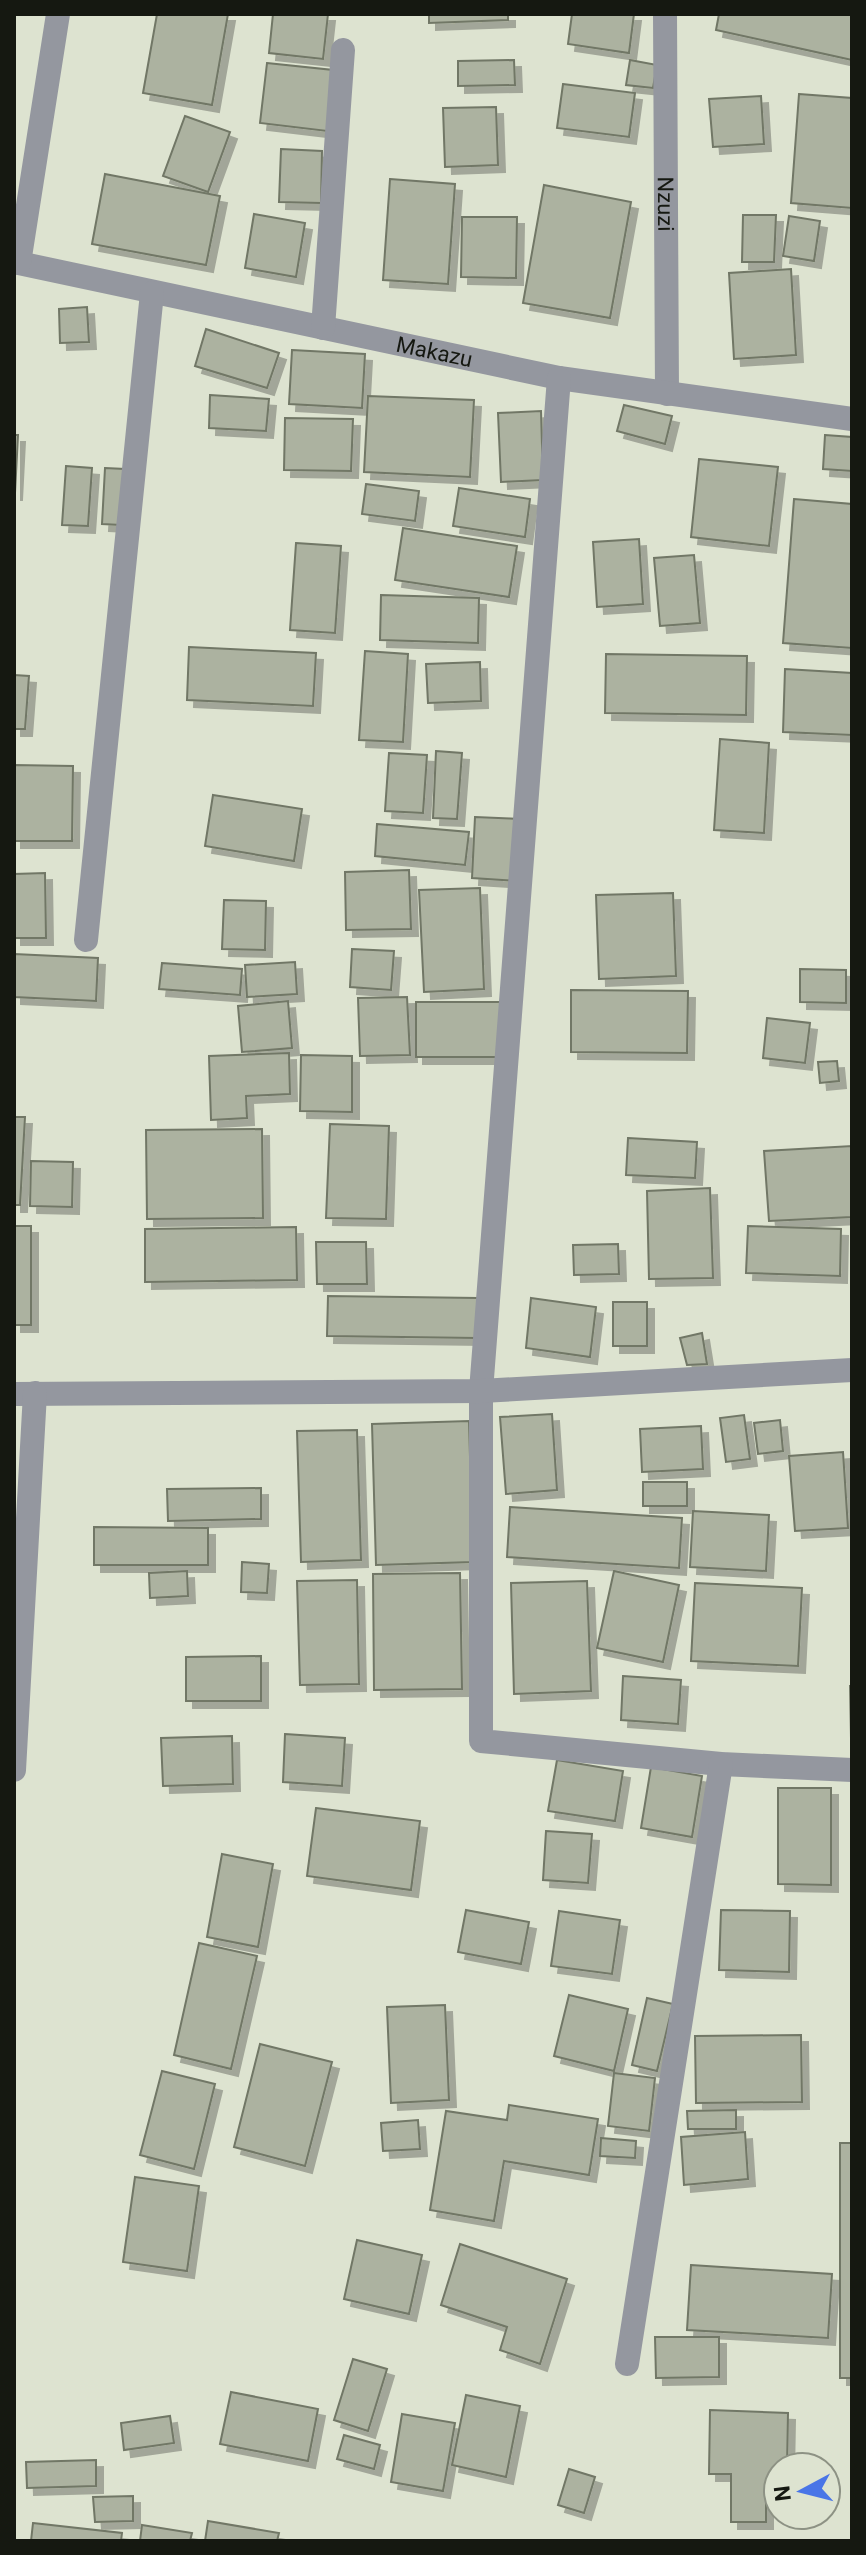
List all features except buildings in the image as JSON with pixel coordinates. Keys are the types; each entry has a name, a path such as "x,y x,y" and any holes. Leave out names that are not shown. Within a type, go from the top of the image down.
{"street":[{"path":"17,263 58,14"},
{"name":"Nzuzi","path":"665,14 667,394"},
{"path":"323,328 343,50"},
{"name":"Makazu","path":"17,263 559,378 852,419"},
{"path":"86,940 152,293"},
{"path":"559,378 481,1391 481,1741 721,1764 852,1770"},
{"path":"14,1770 24,1394 481,1391 852,1370"},
{"path":"627,2364 721,1764"}]}
